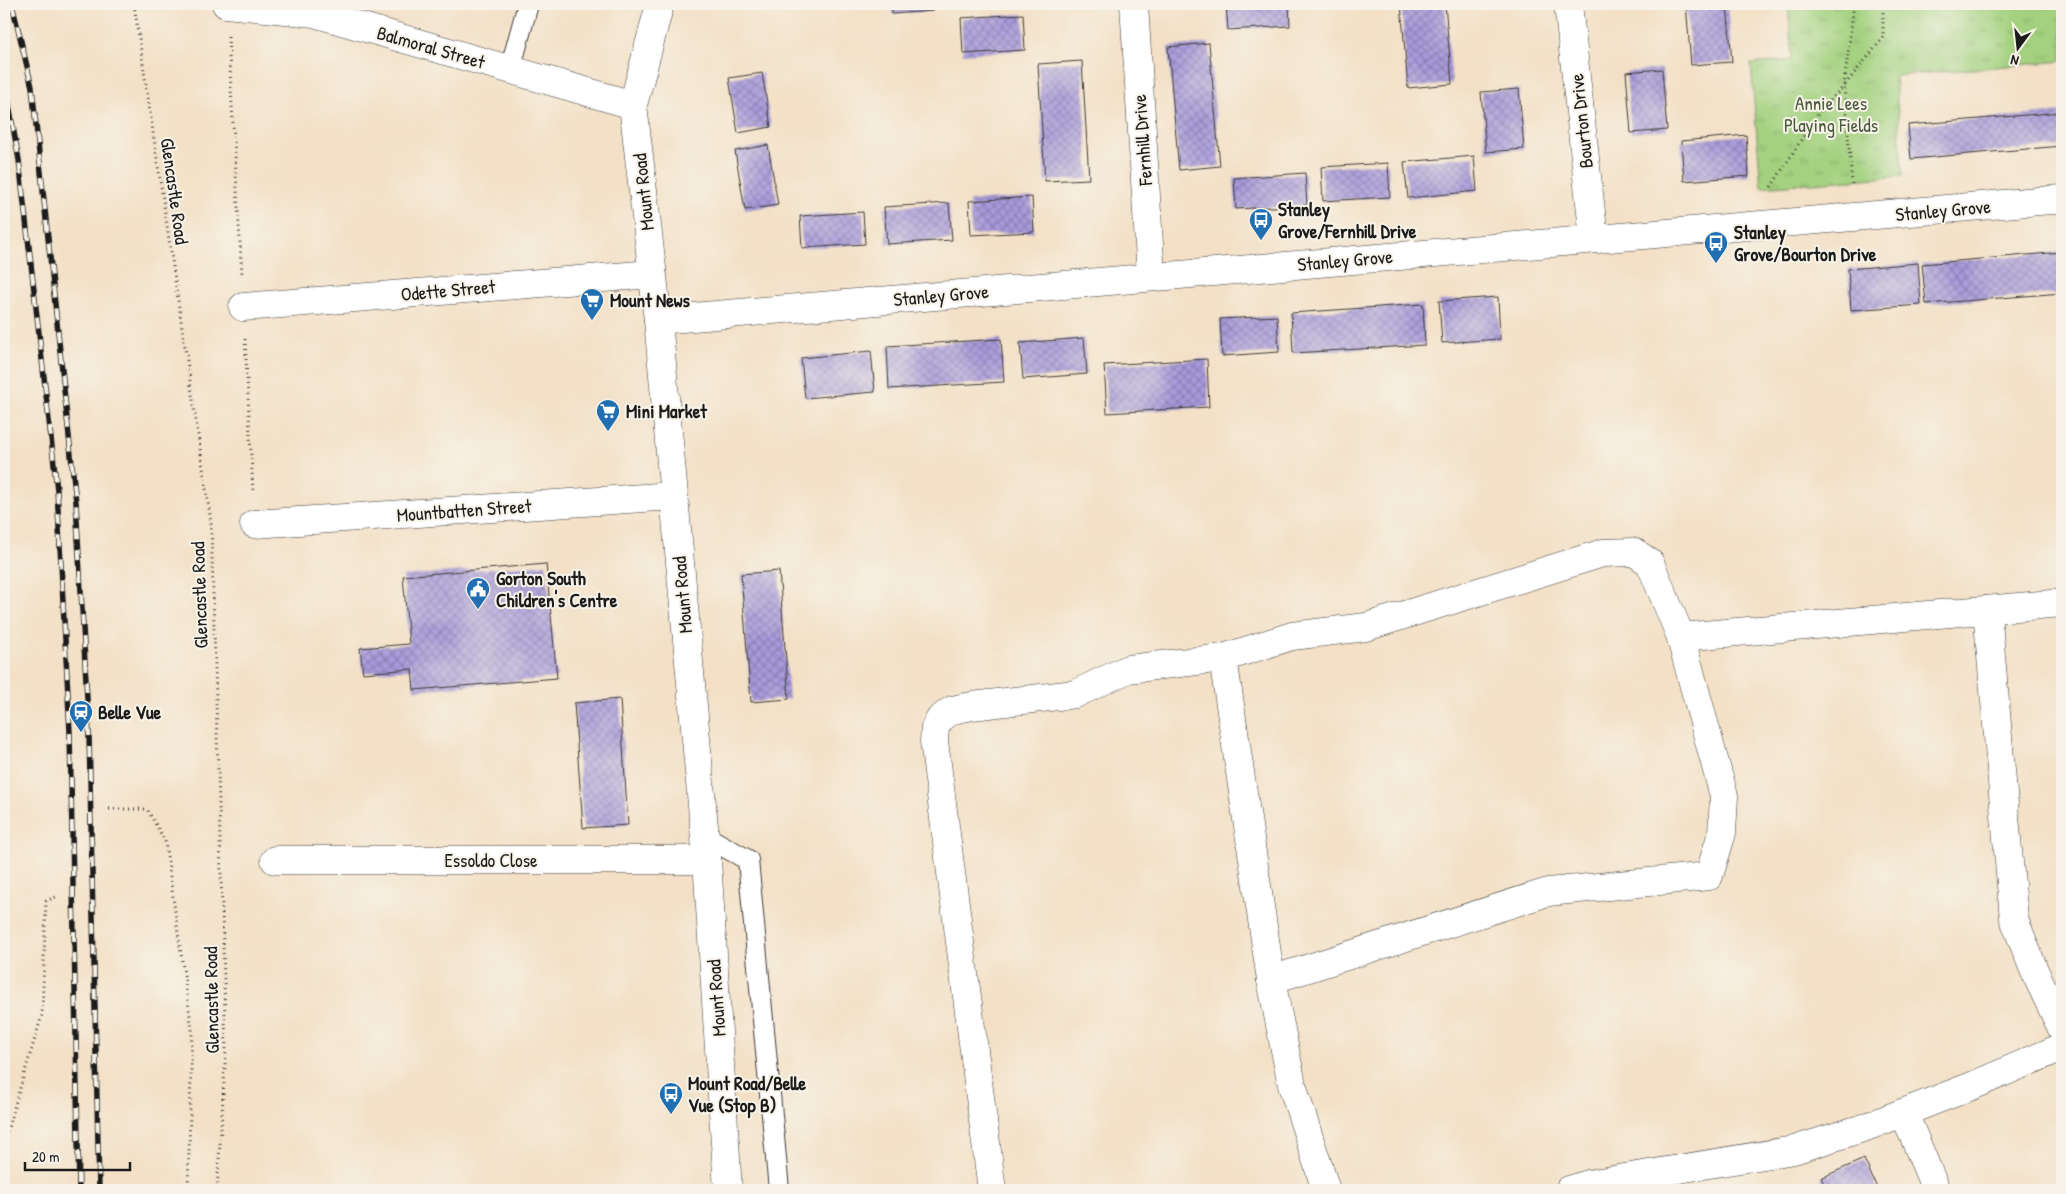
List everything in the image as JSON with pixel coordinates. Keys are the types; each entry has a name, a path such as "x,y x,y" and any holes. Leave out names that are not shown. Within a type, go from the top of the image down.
{"street":[{"name":"Balmoral Street","path":"226,4 314,13 633,105"},
{"name":"Mount Road","path":"660,4 633,105 658,320 706,848 728,1190"},
{"name":"Fernhill Drive","path":"1134,4 1151,276"},
{"name":"Bourton Drive","path":"1568,4 1594,239"},
{"name":"Stanley Grove","path":"658,320 1151,276 2062,199"},
{"name":"Odette Street","path":"243,307 652,274"},
{"name":"Mountbatten Street","path":"254,524 673,496"},
{"path":"992,1190 934,741 935,728 940,719 952,710 972,706 1075,694 1128,669 1223,658 1292,636 1366,627 1603,553 1634,552 1650,563 1681,637 1724,796 1722,833 1709,876 1548,892 1270,980"},
{"path":"1681,637 2062,603"},
{"path":"1987,610 2014,919 2034,970 2062,1029"},
{"path":"1223,658 1270,980 1292,1084 1326,1190"},
{"name":"Essoldo Close","path":"275,860 706,848"},
{"path":"1569,1190 1588,1184 1794,1150 1904,1113 2062,1047"},
{"path":"1904,1113 1936,1190"}],"lane":[{"path":"510,70 528,4"},
{"path":"706,848 748,860 779,1190"}],"path":[{"name":"Glencastle Road","path":"134,4 211,522 226,1051 217,1190"},
{"path":"226,4 236,148 254,524"},
{"path":"1854,4 1844,86 1855,217"},
{"path":"1771,187 1820,111 1844,86 1883,38 1883,4"},
{"path":"109,809 147,808 165,841 192,1030 188,1190"},
{"path":"4,1141 42,1015 46,901 58,896"}],"green space":[{"name":"Annie Lees Playing Fields","path":"1788,4 2062,4 2062,61 1895,76 1903,176 1761,187 1751,64 1792,60"}],"building":[{"path":"892,4 933,4 933,11 892,14"},
{"path":"1226,4 1289,4 1290,26 1228,30"},
{"path":"1401,4 1445,4 1452,84 1408,88"},
{"path":"1686,4 1727,4 1732,62 1691,65"},
{"path":"1023,14 1025,50 963,54 961,18"},
{"path":"1209,43 1220,166 1179,170 1168,47"},
{"path":"1082,61 1089,179 1045,181 1038,64"},
{"path":"1662,69 1667,130 1631,133 1626,72"},
{"path":"762,73 771,127 738,133 729,78"},
{"path":"1519,89 1524,149 1486,152 1481,92"},
{"path":"2062,112 2062,146 1911,159 1908,125"},
{"path":"1746,135 1749,176 1684,181 1681,141"},
{"path":"768,145 778,205 745,210 735,151"},
{"path":"1474,156 1477,191 1408,198 1404,162"},
{"path":"1388,163 1390,197 1323,201 1321,167"},
{"path":"1305,173 1307,205 1236,209 1234,178"},
{"path":"1032,197 1034,232 971,235 969,201"},
{"path":"949,203 952,240 887,244 884,207"},
{"path":"863,212 865,244 802,248 800,216"},
{"path":"2062,252 2062,293 1926,304 1922,264"},
{"path":"1918,263 1921,305 1851,310 1848,269"},
{"path":"1498,297 1500,339 1442,343 1439,301"},
{"path":"1423,304 1425,345 1293,353 1291,313"},
{"path":"1277,316 1279,352 1222,356 1220,319"},
{"path":"1084,338 1087,374 1023,379 1020,343"},
{"path":"1001,339 1004,382 889,389 887,346"},
{"path":"871,351 875,392 805,398 801,358"},
{"path":"1207,359 1209,407 1107,413 1104,365"},
{"name":"Gorton South Children's Centre","path":"546,564 557,678 414,690 412,669 363,673 360,648 409,644 403,576"},
{"path":"779,571 789,699 751,702 741,574"},
{"path":"620,699 628,825 583,828 574,703"},
{"path":"1864,1159 1878,1190 1827,1190 1821,1178"}],"railway":[{"path":"12,4 32,87 76,502 89,734 99,1190"},
{"path":"4,77 19,160 57,490 70,732 79,1190"}],"place":[{"name":"Stanley Grove/Fernhill Drive","path":"1261,241"},
{"name":"Stanley Grove/Bourton Drive","path":"1716,264"},
{"name":"Mount News","path":"592,321"},
{"name":"Mini Market","path":"608,432"},
{"name":"Gorton South Children's Centre","path":"478,610"},
{"name":"Belle Vue","path":"81,733"},
{"name":"Mount Road/Belle Vue (Stop B)","path":"671,1115"}]}
